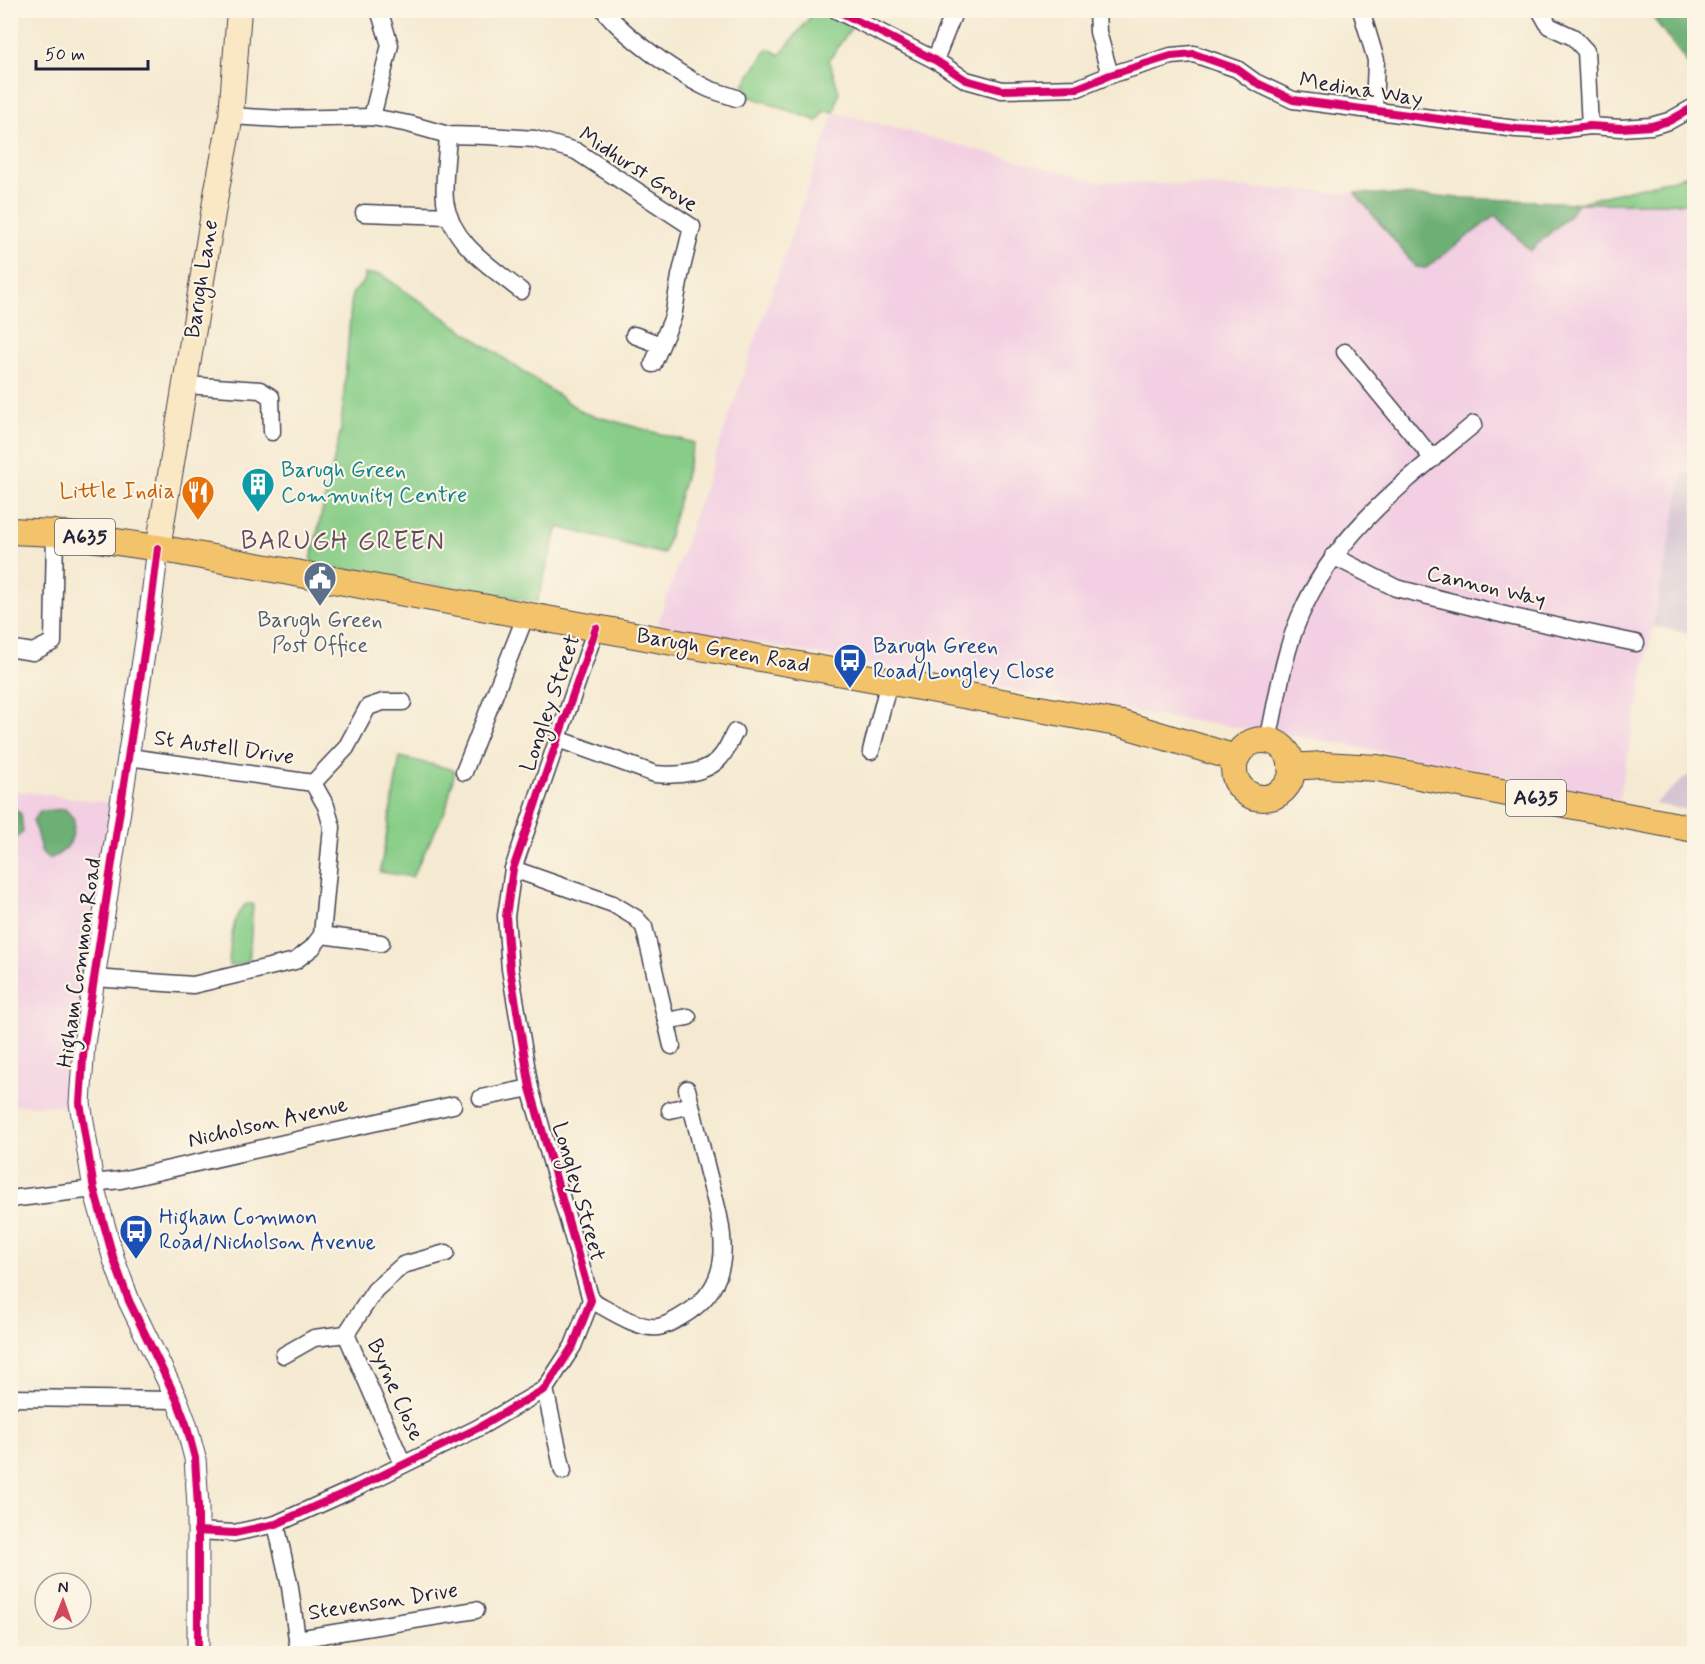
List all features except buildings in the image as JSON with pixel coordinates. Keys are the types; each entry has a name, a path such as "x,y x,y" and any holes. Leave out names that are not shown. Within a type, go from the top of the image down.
{"main road":[{"name":"Barugh Lane","path":"159,548 217,189 231,116 239,10"},
{"name":"A635","path":"10,531 55,533 159,548"},
{"name":"Barugh Green Road","path":"159,548 1122,724 1236,758"},
{"path":"1268,741 1280,747 1286,752 1291,767 1287,784 1281,791 1264,798 1247,794 1236,782 1234,766 1236,758 1247,745 1255,742 1268,741"},
{"name":"A635","path":"1291,767 1323,765 1377,768 1695,829"}],"street":[{"path":"372,117 390,45 379,10"},
{"path":"604,10 614,23 677,71 706,88 736,98"},
{"name":"Medina Way","path":"836,10 934,60 966,80 1002,90 1078,88 1110,75 1171,56 1194,54 1237,69 1255,82 1293,100 1516,129 1550,131 1590,126 1621,128 1651,126 1669,122 1695,107"},
{"path":"934,60 955,10"},
{"path":"1097,10 1098,32 1110,75"},
{"path":"1361,10 1376,60 1374,111"},
{"path":"1540,10 1549,26 1573,37 1586,51 1590,126"},
{"name":"Midhurst Grove","path":"231,116 281,119 372,117 448,135 535,140 576,151 692,227 673,317 653,364"},
{"path":"448,135 445,199 449,216 458,236 474,254 521,291"},
{"path":"364,213 449,216"},
{"path":"634,335 661,345"},
{"path":"1345,352 1433,459"},
{"path":"185,386 260,390 271,397 272,432"},
{"path":"1268,741 1292,637 1310,594 1333,556 1373,511 1474,424"},
{"path":"14,649 33,652 52,642 55,533"},
{"name":"Higham Common Road","path":"159,548 84,1044 80,1103 93,1186 114,1260 129,1301 177,1400 195,1458 198,1653"},
{"name":"Cannon Way","path":"1333,556 1396,588 1513,617 1636,643"},
{"path":"464,772 526,615"},
{"name":"Longley Street","path":"591,1300 530,1088 510,958 506,916 513,869 596,628"},
{"path":"871,751 889,682"},
{"name":"St Austell Drive","path":"313,783 346,748 368,707 383,702 403,702"},
{"path":"558,739 655,774 670,775 700,770 713,764 722,756 735,732"},
{"name":"St Austell Drive","path":"129,757 313,783"},
{"name":"St Austell Drive","path":"313,783 326,806 332,827 322,935"},
{"path":"513,869 613,904 636,918 644,927 672,1046"},
{"path":"94,978 193,985 295,961 312,948 322,935 381,943"},
{"path":"666,1021 688,1017"},
{"path":"481,1098 530,1088"},
{"path":"197,1531 234,1533 276,1524 478,1428 545,1389 573,1346 591,1300 638,1324 657,1327 680,1318 701,1303 715,1285 723,1258 723,1230 689,1097 670,1110"},
{"name":"Nicholson Avenue","path":"10,1199 93,1186 453,1105"},
{"name":"Byrne Close","path":"284,1355 314,1338 346,1334 375,1290 403,1265 446,1253"},
{"name":"Byrne Close","path":"346,1334 403,1464"},
{"path":"545,1389 562,1472"},
{"path":"10,1398 177,1400"},
{"path":"276,1524 290,1587 298,1646"},
{"name":"Stevenson Drive","path":"298,1646 476,1610"}],"shaded area":[{"path":"834,112 1096,181 1577,203 1694,203 1694,475 1683,473 1619,799 1327,741 1146,714 657,625"},
{"path":"1683,473 1694,475 1694,635 1653,626"},
{"path":"1694,770 1694,811 1654,804"},
{"path":"11,790 110,803 82,975 68,1106 11,1105"}],"green space":[{"path":"815,11 822,11 854,24 829,60 839,92 834,112 824,111 818,121 748,96 747,86 743,86 768,48 780,55"},
{"path":"1648,11 1689,11 1694,18 1694,72"},
{"path":"1694,174 1694,203 1577,203"},
{"path":"1355,193 1577,203 1569,216 1530,251 1496,215 1426,268 1416,267"},
{"path":"365,274 380,274 584,413 694,443 664,554 558,527 537,602 310,564 341,429 352,294 365,280"},
{"path":"400,757 455,770 446,809 412,877 380,872"},
{"path":"11,806 21,814 23,832 11,842"},
{"path":"65,809 74,819 73,834 66,848 49,859 42,853 33,820 41,811"},
{"path":"247,904 253,904 249,962 229,966 235,923"}],"cycle path":[{"path":"836,10 935,60 966,80 1002,90 1078,88 1110,75 1171,56 1194,54 1237,69 1255,82 1293,100 1516,129 1550,131 1590,126 1621,128 1651,126 1669,121 1694,107"},
{"path":"158,548 148,628 84,1044 80,1103 94,1189 114,1260 129,1301 177,1400 195,1458 198,1506 198,1654"},
{"path":"197,1531 234,1533 276,1524 478,1428 545,1389 573,1346 591,1300 530,1088 510,969 506,916 513,869 596,628"}],"place":[{"name":"Barugh Green Community Centre","path":"258,513"},
{"name":"Little India","path":"198,521"},
{"name":"Barugh Green Post Office","path":"320,607"},
{"name":"Barugh Green Road/Longley Close","path":"850,689"},
{"name":"Higham Common Road/Nicholson Avenue","path":"136,1260"}],"district":[{"name":"BARUGH GREEN","path":"343,542"}]}
